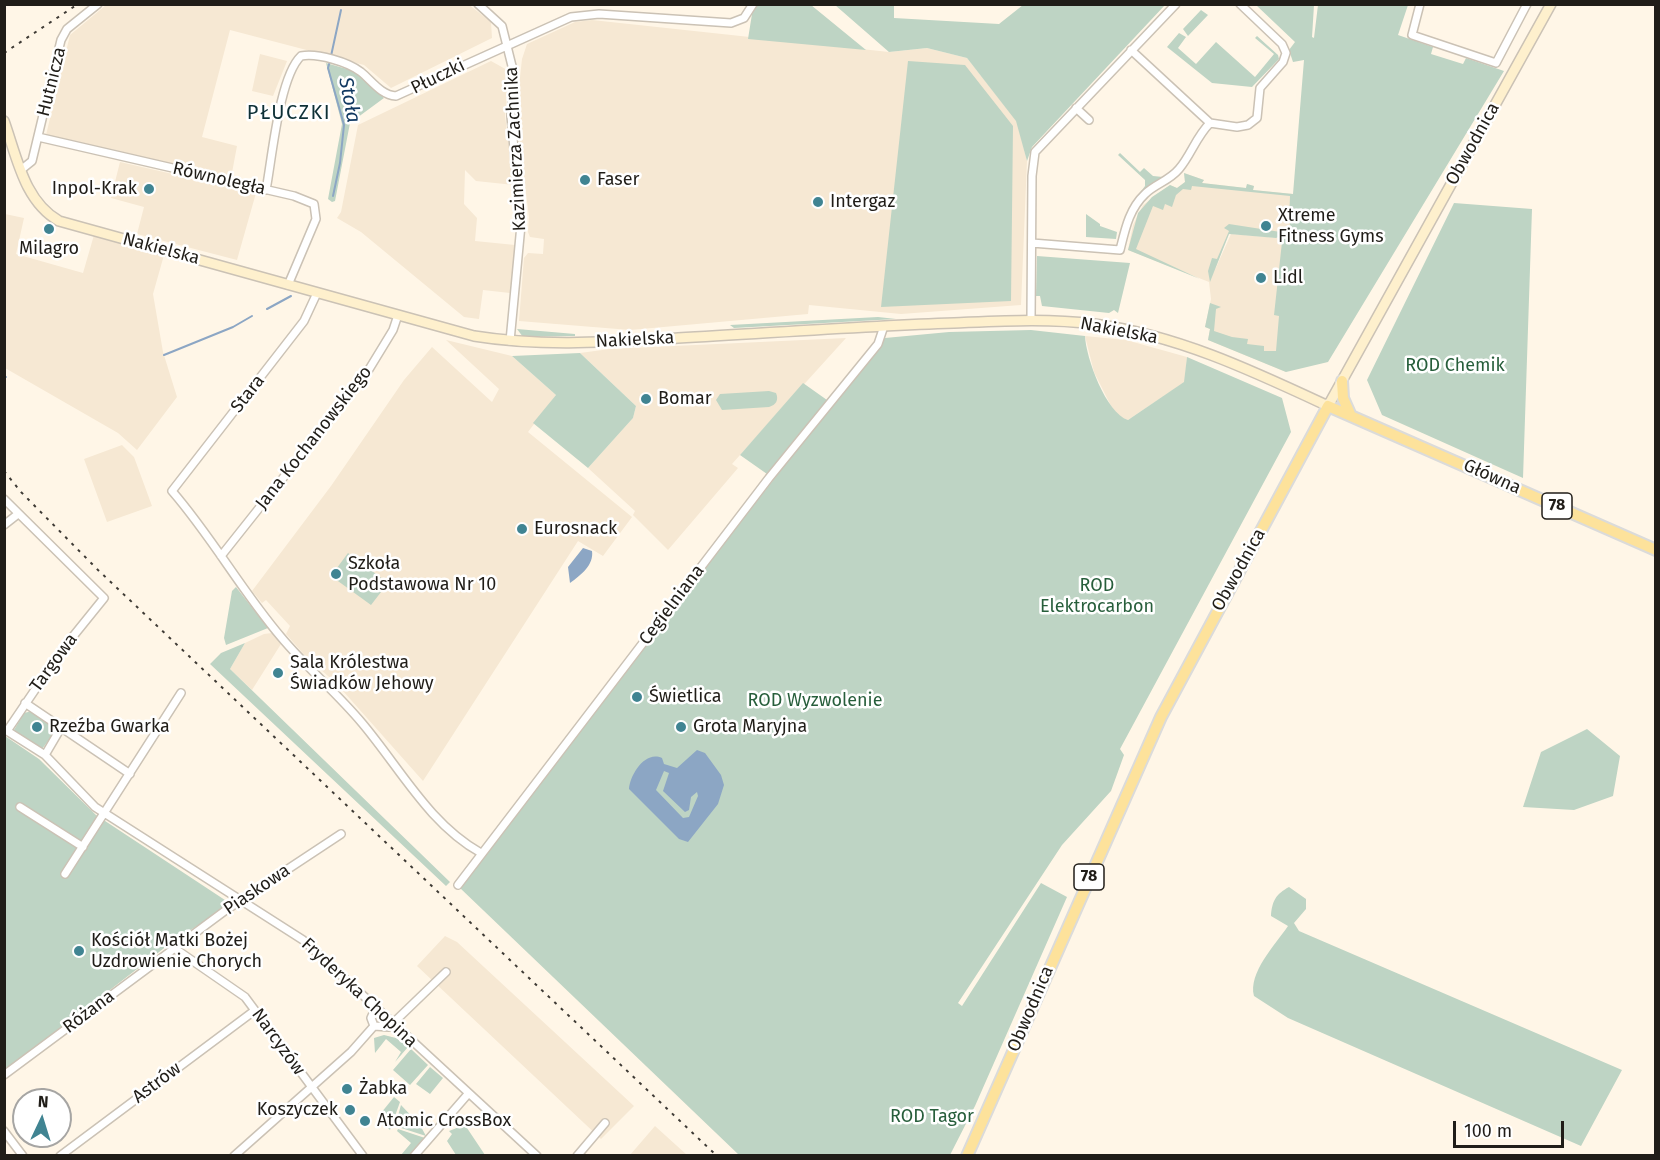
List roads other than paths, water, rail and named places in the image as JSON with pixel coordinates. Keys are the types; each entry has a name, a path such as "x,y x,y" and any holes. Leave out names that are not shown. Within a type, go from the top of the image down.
{"main road":[{"path":"1342,381 1343,398 1351,416"},
{"name":"Główna","path":"1328,406 1656,550"},
{"name":"Obwodnica","path":"967,1155 1161,717 1328,406"}],"street":[{"name":"Hutnicza","path":"22,169 32,161 63,36 98,4"},
{"name":"Kazimierza Zachnika","path":"478,4 498,21 514,74 511,116 521,225 510,342"},
{"path":"507,45 562,20 583,14 731,24 744,18 753,4"},
{"path":"1031,319 1032,169 1035,153 1176,4"},
{"path":"1131,50 1210,123 1237,127 1254,122 1257,116 1260,88 1285,57 1285,48 1240,4"},
{"path":"1420,4 1412,34 1496,63 1527,4"},
{"name":"Obwodnica","path":"1328,406 1551,4"},
{"name":"Płuczki","path":"266,190 275,132 297,61 305,55 353,67 387,94 396,96 507,45"},
{"path":"1076,108 1089,120"},
{"name":"Nakielska","path":"4,121 39,206 59,221 474,336 510,342 607,342 1031,319 1095,324 1159,338 1214,356 1328,406"},
{"path":"1032,243 1120,250 1127,224 1137,203 1145,194 1170,178 1180,168 1196,138 1210,123"},
{"name":"Równoległa","path":"38,137 266,190 307,200 314,204 317,210 316,219 288,285"},
{"name":"Stara","path":"221,556 200,524 172,491 304,321 317,293"},
{"name":"Jana Kochanowskiego","path":"221,556 368,371 393,330 398,315"},
{"name":"Cegielniana","path":"459,885 481,853 769,478 878,344 884,326"},
{"path":"4,499 18,514 4,525"},
{"name":"Targowa","path":"6,730 62,650 104,598 18,514"},
{"path":"221,556 237,582 282,639 362,722 436,818 460,840 481,853"},
{"path":"65,874 181,693"},
{"path":"25,703 63,726 130,774"},
{"path":"45,755 63,726"},
{"name":"Fryderyka Chopina","path":"6,730 45,755 105,813 303,940 537,1155"},
{"path":"20,807 83,847"},
{"name":"Piaskowa","path":"174,948 341,834"},
{"name":"Narcyzów","path":"174,948 235,988 363,1155"},
{"name":"Różana","path":"4,1075 174,948"},
{"path":"374,1026 384,1028 393,1023 446,972"},
{"path":"374,1026 371,1018 376,1007"},
{"name":"Astrów","path":"60,1155 254,1011"},
{"path":"234,1155 351,1052 374,1026"},
{"path":"414,1155 468,1094"},
{"path":"577,1155 605,1123"},
{"path":"4,1131 23,1155"}],"water":[{"path":"583,548 592,551 591,561 570,583 568,567"},
{"path":"697,750 705,753 721,775 724,785 718,804 688,842 679,839 629,789 635,771 650,758 656,756 662,758 664,764 677,768","holes":["664,771 669,773 663,791 685,812 689,810 691,797 697,792 698,796 689,817 683,818 656,790"]}],"waterway":[{"name":"Stoła","path":"331,56 341,10"},
{"name":"Stoła","path":"330,61 328,68 344,125 340,163 333,196"},
{"name":"Stoła","path":"267,309 291,296"},
{"name":"Stoła","path":"164,355 233,327 252,316"}],"railway":[{"path":"4,53 78,4"},
{"path":"4,471 21,492 98,570 717,1156"}],"place":[{"name":"Faser","path":"585,180"},
{"name":"Inpol-Krak","path":"149,189"},
{"name":"Intergaz","path":"818,202"},
{"name":"Xtreme Fitness Gyms","path":"1266,226"},
{"name":"Milagro","path":"49,229"},
{"name":"Lidl","path":"1261,278"},
{"name":"Bomar","path":"646,399"},
{"name":"Eurosnack","path":"522,529"},
{"name":"Szkoła Podstawowa Nr 10","path":"336,574"},
{"name":"Sala Królestwa Świadków Jehowy","path":"278,673"},
{"name":"Świetlica","path":"637,697"},
{"name":"Rzeźba Gwarka","path":"37,727"},
{"name":"Grota Maryjna","path":"681,727"},
{"name":"Kościół Matki Bożej Uzdrowienie Chorych","path":"79,951"},
{"name":"Żabka","path":"347,1089"},
{"name":"Koszyczek","path":"350,1110"},
{"name":"Atomic CrossBox","path":"365,1121"}],"district":[{"name":"PŁUCZKI","path":"289,113"}],"park label":[{"name":"ROD Chemik","path":"1455,366"},
{"name":"ROD Elektrocarbon","path":"1097,596"},
{"name":"ROD Wyzwolenie","path":"815,701"},
{"name":"ROD Tagor","path":"932,1117"}]}
